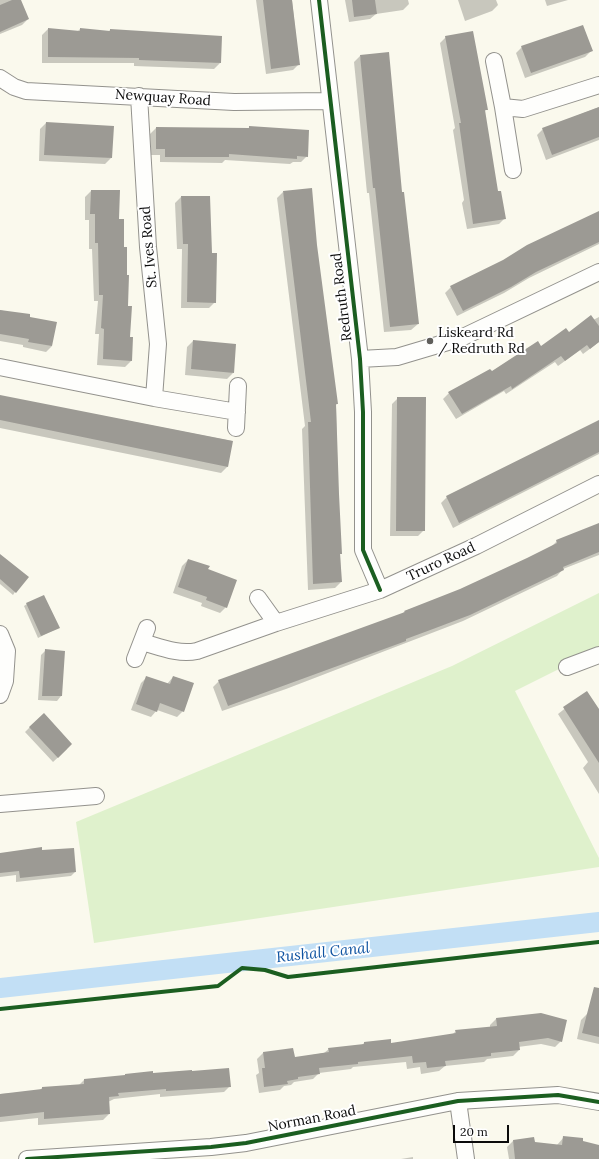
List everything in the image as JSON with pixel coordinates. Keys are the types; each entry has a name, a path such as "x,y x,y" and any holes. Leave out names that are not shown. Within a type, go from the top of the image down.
{"street":[{"name":"Redruth Road","path":"319,0 360,359 363,412 363,550 380,590"},
{"path":"494,61 513,170"},
{"name":"Newquay Road","path":"0,78 14,87 26,91 234,102 330,102"},
{"path":"503,107 523,109 599,85"},
{"name":"St. Ives Road","path":"139,96 148,247 158,344 154,398"},
{"path":"360,359 397,357 461,338 599,272"},
{"path":"0,367 154,398 237,412"},
{"path":"236,428 238,386"},
{"name":"Truro Road","path":"135,658 144,635 186,653 197,651 276,623 380,590 476,546 599,484"},
{"path":"258,598 276,623"},
{"path":"0,634 7,651 4,681 0,694"},
{"path":"567,667 599,655"},
{"path":"0,804 96,796"},
{"name":"Norman Road","path":"28,1159 211,1147 246,1143 458,1101 558,1095 599,1102"},
{"path":"458,1101 466,1159"}],"green space":[{"path":"599,593 599,649 515,691 599,858 599,867 94,943 76,822 452,666"}],"building":[{"path":"12,0 21,0 29,19 0,32 0,5"},
{"path":"263,0 292,0 300,65 271,69"},
{"path":"352,0 375,0 377,14 354,17"},
{"path":"583,25 593,51 531,73 521,46"},
{"path":"48,28 80,31 80,28 110,31 110,29 222,36 221,63 139,60 139,58 48,57"},
{"path":"473,31 488,110 485,110 498,191 501,191 506,219 473,224 459,123 461,123 445,36"},
{"path":"389,52 402,192 404,192 419,324 390,327 375,188 373,188 360,55"},
{"path":"599,107 599,137 552,155 542,128"},
{"path":"46,122 114,126 112,158 44,155"},
{"path":"249,126 309,130 308,157 297,156 297,159 229,154 229,157 165,157 165,149 156,149 156,127 249,128"},
{"path":"312,188 317,245 338,404 336,404 342,554 340,554 342,582 313,584 308,422 311,422 283,191"},
{"path":"91,190 120,190 119,219 124,219 124,247 127,247 127,275 129,275 128,306 132,306 130,337 133,337 132,361 103,359 104,329 101,328 103,295 99,295 98,243 95,243 95,214 90,214"},
{"path":"181,196 210,196 212,253 217,253 216,303 187,302 188,244 183,244"},
{"path":"599,211 599,242 536,272 511,287 463,311 450,286 503,260 527,245"},
{"path":"0,310 30,314 30,317 57,322 52,346 28,342 29,339 0,334"},
{"path":"591,315 599,326 599,342 590,349 587,345 565,361 561,356 512,389 511,386 462,414 448,392 490,369 492,371 538,341 541,346 566,328 569,332"},
{"path":"193,340 236,344 234,373 191,369"},
{"path":"0,395 233,441 228,467 0,420"},
{"path":"397,397 426,397 425,531 396,531"},
{"path":"599,420 599,452 459,523 446,496"},
{"path":"599,523 599,552 563,567 564,570 470,615 406,639 406,641 228,706 218,680 405,612 404,611 460,589 527,558 557,543 556,540"},
{"path":"0,554 29,577 16,593 0,579"},
{"path":"188,559 210,566 208,569 237,580 227,608 206,600 207,597 178,587"},
{"path":"44,595 60,628 41,636 26,603"},
{"path":"45,649 65,651 62,696 42,696"},
{"path":"146,676 170,684 173,676 194,683 184,712 160,703 157,712 136,704"},
{"path":"587,691 599,709 599,763 563,707"},
{"path":"44,713 72,744 58,758 29,727"},
{"path":"42,847 42,850 74,848 76,872 20,878 19,871 0,873 0,853"},
{"path":"594,987 599,988 599,1037 582,1033"},
{"path":"541,1013 567,1020 562,1042 548,1038 519,1042 520,1050 491,1053 491,1056 445,1061 446,1066 427,1068 426,1062 413,1063 412,1056 358,1062 358,1064 319,1068 320,1074 298,1077 298,1079 287,1081 288,1084 264,1087 262,1068 265,1068 263,1052 293,1048 295,1057 329,1052 328,1048 364,1044 364,1042 391,1039 391,1043 456,1033 455,1030 497,1026 496,1018"},
{"path":"229,1068 231,1087 166,1091 166,1089 118,1093 119,1096 109,1097 110,1114 44,1119 44,1112 0,1117 0,1094 42,1089 42,1087 84,1084 84,1079 125,1074 153,1071 153,1073"},
{"path":"563,1136 583,1138 583,1141 599,1145 599,1159 515,1159 513,1140 534,1137 535,1142 562,1145"}],"waterway":[{"name":"Rushall Canal","path":"0,988 599,922"}],"cycle path":[{"path":"319,0 360,359 363,412 363,550 380,590"},
{"path":"0,1009 218,986 242,968 265,970 288,977 599,942"},
{"path":"27,1159 211,1147 246,1143 458,1101 558,1095 599,1102"}],"place":[{"name":"Liskeard Rd / Redruth Rd","path":"430,341"}]}
